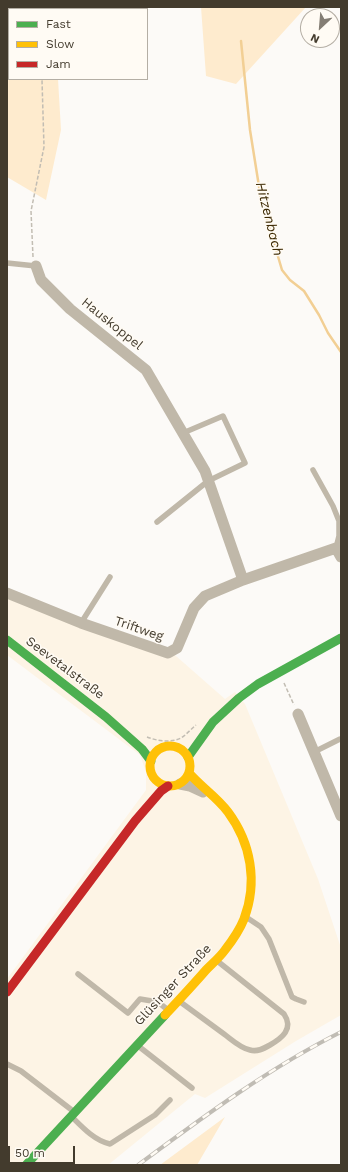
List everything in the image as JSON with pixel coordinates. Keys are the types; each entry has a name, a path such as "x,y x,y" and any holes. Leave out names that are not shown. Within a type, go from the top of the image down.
{"street":[{"name":"Hauskoppel","path":"36,266 41,280 70,309 146,370 205,470 242,580"},
{"name":"Triftweg","path":"7,593 81,623 168,654 177,648 194,608 205,596 242,580 339,552"},
{"path":"179,748 258,684 341,638"},
{"name":"Seevetalstraße","path":"7,640 106,717 142,749 151,761"},
{"path":"298,714 341,816"},
{"name":"Seevetalstraße","path":"106,717 148,743 161,749"},
{"path":"188,757 213,722"},
{"path":"168,786 158,782 150,767 153,756 161,749 173,746 184,752 190,762 189,772 184,781 180,784"},
{"name":"Glüsinger Straße","path":"26,1165 72,1113 225,950 244,916 252,888 250,856 237,826 228,812 193,778 189,772"},
{"path":"135,821 152,788 155,778"},
{"name":"Glüsinger Straße","path":"168,786 180,784 190,786 213,796"},
{"path":"7,992 135,821 161,791 168,786"}],"lane":[{"path":"7,263 36,266"},
{"path":"157,522 208,480 245,463 222,416 183,433"},
{"path":"313,470 333,506 339,521 339,552"},
{"path":"81,623 110,577"},
{"path":"313,752 340,739"},
{"path":"244,916 256,923 264,931 271,944 292,996 304,1002"},
{"path":"178,1000 239,1045 250,1050 256,1051 262,1049 285,1034 288,1027 288,1020 284,1014 216,960"},
{"path":"78,974 128,1013 140,999 158,1002 169,1010"},
{"path":"137,1044 192,1088"},
{"path":"7,1064 21,1072 72,1113 80,1125 102,1142 110,1144 155,1115 170,1100"}],"path":[{"path":"36,266 32,256 31,211 44,147 42,80"},
{"path":"283,679 298,714"}],"shaded area":[{"path":"7,7 54,7 8,8 8,80 58,80 61,130 46,200 7,177"},
{"path":"201,7 306,7 300,8 300,14 236,84 206,76"},
{"path":"7,589 53,608 168,649 225,699 235,692 245,704 318,879 341,948 341,1015 296,1041 205,1098 195,1094 108,1165 7,1165 7,979 146,790 146,772 140,755 7,655"},
{"path":"225,1117 197,1165 160,1165"}],"waterway":[{"name":"Hitzenbach","path":"241,41 250,130 261,199 282,270 290,280 304,291 328,333 341,352"}],"railway":[{"path":"138,1165 212,1111 262,1077 341,1032"}],"traffic: fast":[{"path":"188,757 213,722 239,698 258,684 341,638"},
{"path":"7,640 106,717 142,749 151,761"},
{"path":"26,1165 165,1015"}],"traffic: slow":[{"path":"170,746 178,748 184,752 188,758 190,766 188,774 184,780 178,784 170,786 162,784 156,780 152,774 150,766 152,758 156,752 162,748 170,746"},
{"path":"165,1015 221,955 230,943 244,919 251,891 250,863 247,850 236,824 224,807 189,773"}],"traffic: jam":[{"path":"7,992 135,821 161,791 168,786"}]}
